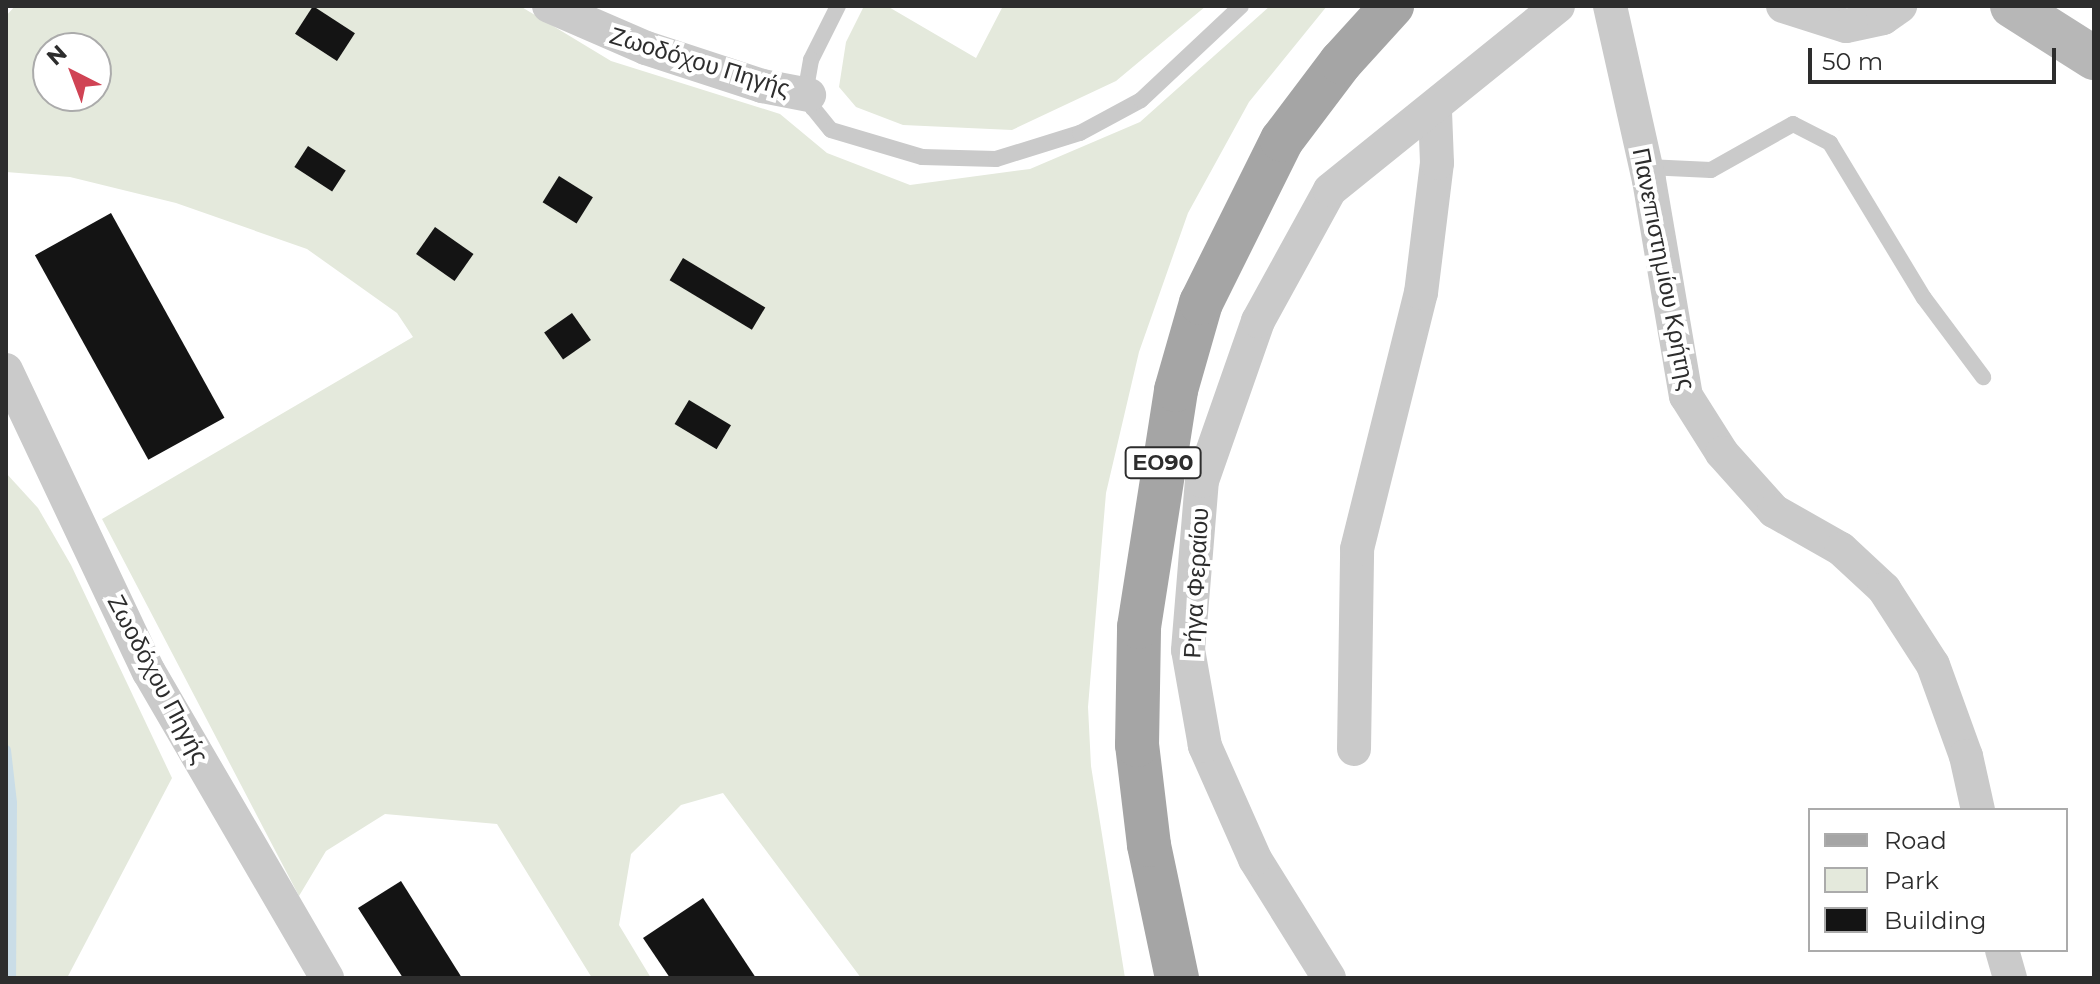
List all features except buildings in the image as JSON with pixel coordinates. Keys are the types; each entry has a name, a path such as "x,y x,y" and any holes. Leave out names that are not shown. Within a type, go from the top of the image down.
{"main road":[{"name":"ΕΟ90","path":"1177,978 1149,845 1137,745 1139,627 1176,390 1201,303 1240,216 1282,140 1341,62 1392,6"}],"street":[{"name":"Ζωοδόχου Πηγής","path":"549,6 646,48 762,86 809,95"},
{"name":"Ρήγα Φεραίου","path":"1329,978 1255,859 1205,746 1188,650 1202,481 1258,321 1330,190 1400,128 1435,110 1558,6"},
{"name":"Πανεπιστημίου Κρήτης","path":"1610,6 1647,167 1686,396 1722,453 1774,511 1841,549 1884,589 1933,665 1966,756 1978,808"},
{"path":"1783,6 1846,26 1883,18 1900,6"},
{"path":"2012,6 2094,58"},
{"path":"1354,749 1357,549 1421,293 1437,163 1435,110"},
{"name":"Ζωοδόχου Πηγής","path":"6,370 149,672 327,978"},
{"path":"2003,952 2010,978"}],"lane":[{"path":"838,6 811,60 809,95 831,130 862,143 922,157 996,159 1080,133 1141,100 1241,6"},
{"path":"1647,167 1711,170 1793,124 1830,143 1924,298 1983,377"}],"green space":[{"path":"15,6 520,6 611,61 780,114 827,153 910,185 1030,169 1140,122 1270,6 1327,6 1249,102 1188,213 1139,352 1106,493 1088,707 1091,766 1125,978 861,978 723,793 681,805 631,854 619,925 651,978 592,978 497,824 385,814 326,851 299,896 102,519 413,337 397,313 307,249 176,203 70,177 6,172 6,16"},
{"path":"864,6 887,6 976,58 1003,6 1206,6 1116,81 1012,130 903,125 856,107 839,87 846,42"},
{"path":"6,473 38,508 71,565 172,778 67,978 6,978"}],"waterway":[{"path":"6,750 12,803 11,978"}]}
